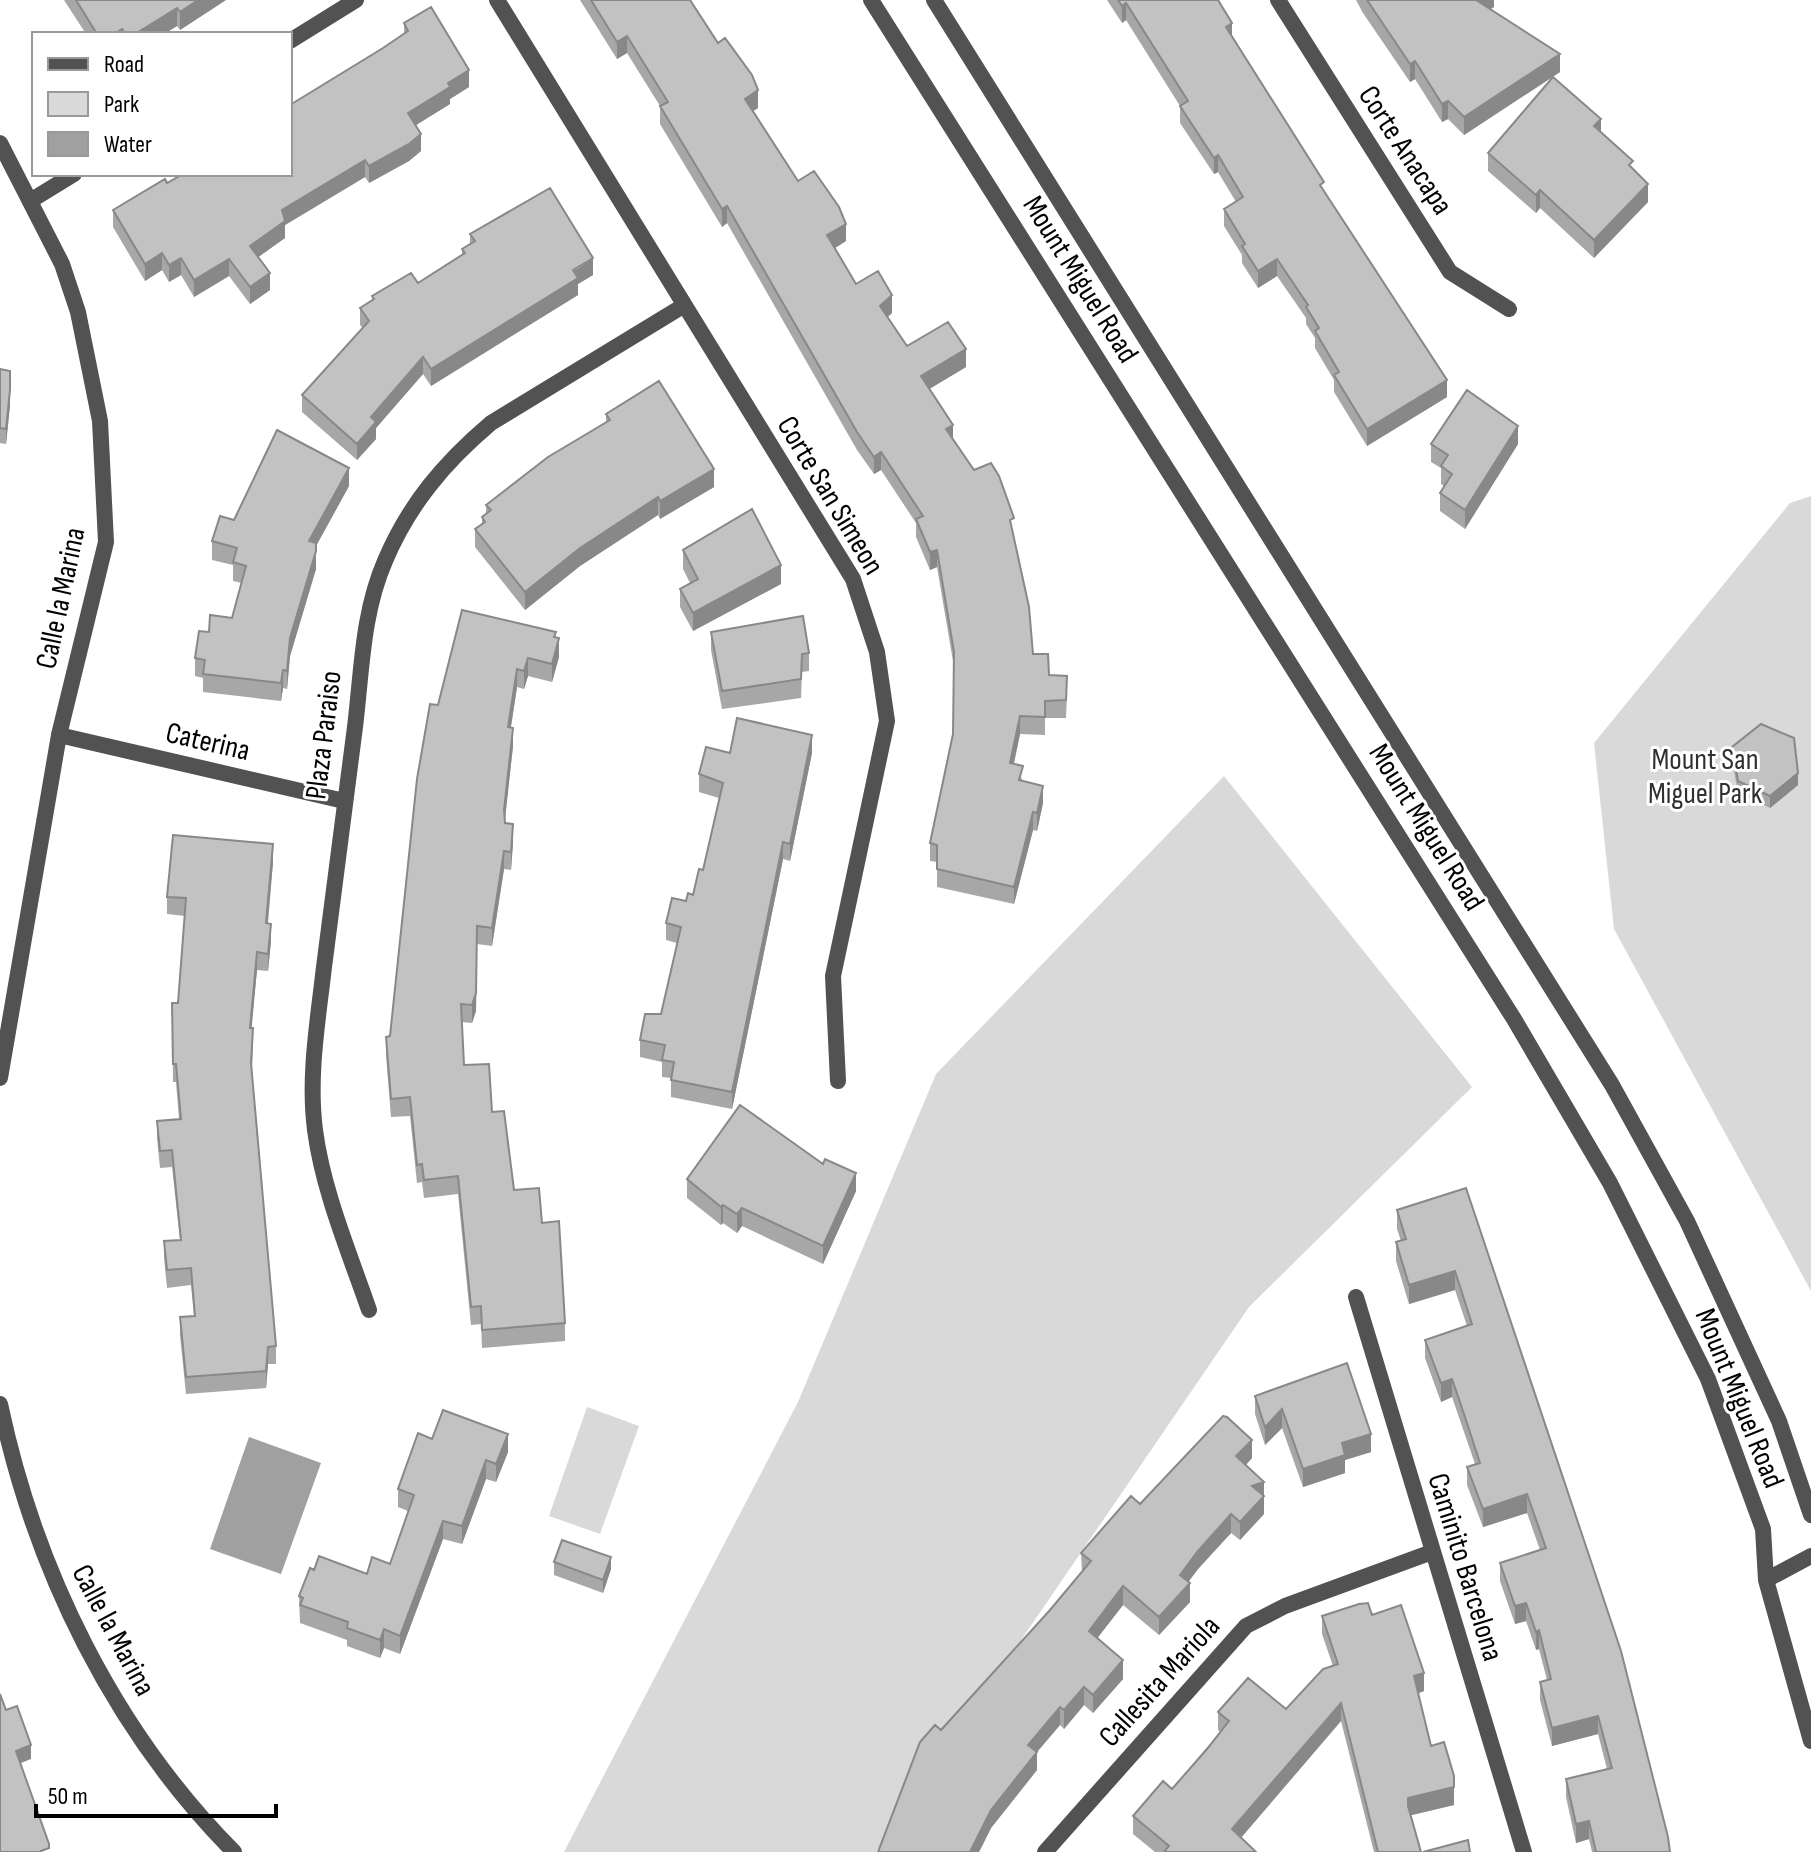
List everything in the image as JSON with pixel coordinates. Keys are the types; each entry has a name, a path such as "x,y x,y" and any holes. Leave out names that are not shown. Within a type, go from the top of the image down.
{"street":[{"path":"292,40 356,0"},
{"name":"Corte San Simeon","path":"497,0 853,579 877,652 887,721 833,976 838,1081"},
{"name":"Mount Miguel Road","path":"871,0 1489,978 1610,1183 1708,1379 1763,1529 1766,1580 1811,1741"},
{"name":"Mount Miguel Road","path":"934,0 1612,1085 1687,1221 1779,1421 1811,1515"},
{"name":"Corte Anacapa","path":"1278,0 1450,272 1509,309"},
{"name":"Calle la Marina","path":"0,143 62,264 78,312 100,421 106,542 59,735 0,1078"},
{"path":"30,201 71,176"},
{"name":"Plaza Paraiso","path":"369,1310 333,1203 315,1130 313,1056 366,624 384,563 435,475 491,423 683,306"},
{"name":"Caterina","path":"59,735 344,801"},
{"name":"Caminito Barcelona","path":"1356,1297 1524,1852"},
{"name":"Calle la Marina","path":"0,1404 34,1528 84,1642 149,1749 234,1852"},
{"name":"Callesita Mariola","path":"1045,1852 1246,1626 1285,1606 1432,1552"},
{"path":"1766,1580 1811,1556"}],"green space":[{"name":"Mount San Miguel Park","path":"1811,496 1811,1291 1614,929 1594,743 1790,503"},
{"path":"1224,776 1472,1087 1249,1307 876,1852 564,1852 798,1402 936,1074"},
{"path":"587,1407 639,1426 600,1534 549,1516"}],"water":[{"path":"249,1437 321,1463 281,1574 210,1549"}],"building":[{"path":"76,0 198,0 180,12 177,8 138,32 124,32 122,29 117,32 96,32"},
{"path":"591,0 690,0 718,43 725,38 752,75 758,90 745,99 798,181 814,171 839,207 846,224 827,235 856,284 878,271 892,295 880,306 907,346 948,322 966,349 921,376 953,425 946,429 974,470 991,463 999,476 1014,518 1010,520 1029,607 1033,654 1048,654 1049,675 1067,676 1066,700 1045,701 1045,717 1020,716 1010,763 1023,766 1019,780 1043,786 1037,813 1033,812 1014,887 937,869 937,845 930,843 953,734 954,652 937,550 930,552 916,519 923,516 881,452 874,457 857,432 727,206 722,209 660,106 668,102 627,36 617,42"},
{"path":"1118,0 1218,0 1232,23 1226,27 1324,182 1320,185 1447,380 1367,429 1334,375 1339,372 1315,331 1319,328 1306,307 1308,305 1277,259 1258,271 1242,246 1245,244 1224,209 1243,197 1218,155 1214,158 1180,106 1188,101 1126,3 1122,6"},
{"path":"1367,0 1476,0 1560,54 1464,117 1448,101 1442,104 1415,61 1410,64"},
{"path":"431,7 469,70 448,83 450,87 408,113 421,134 369,166 365,160 282,210 285,221 250,246 270,273 250,287 229,259 194,280 181,258 169,265 162,253 145,264 113,210 165,179 167,183 179,176 292,176 292,104 408,31 404,23"},
{"path":"1553,77 1601,119 1594,126 1633,161 1629,165 1648,184 1594,240 1540,190 1536,195 1488,153"},
{"path":"550,188 593,258 573,270 578,278 431,369 423,357 371,417 376,422 357,444 302,395 369,321 360,308 374,299 372,296 411,273 418,283 465,253 462,249 475,241 470,234"},
{"path":"0,369 10,371 6,429 0,428"},
{"path":"659,381 714,469 660,501 658,497 580,548 525,592 475,529 485,522 482,517 491,510 486,505 548,457 610,420 606,414"},
{"path":"1467,390 1518,426 1465,510 1440,493 1452,474 1441,466 1448,455 1431,444"},
{"path":"277,430 349,468 309,541 316,543 316,551 290,638 287,671 283,670 281,683 203,674 205,660 195,658 199,631 209,632 210,615 232,618 246,566 233,562 237,548 212,541 220,516 234,520"},
{"path":"752,509 781,565 693,613 680,589 698,579 683,550"},
{"path":"462,610 556,632 554,637 559,638 552,664 528,658 524,671 517,669 508,727 513,728 504,810 505,823 513,824 511,852 504,851 492,928 477,926 476,993 472,1005 461,1004 464,1065 489,1064 492,1112 504,1111 514,1190 539,1188 542,1223 559,1221 565,1323 482,1330 481,1306 471,1307 458,1176 424,1180 422,1164 417,1165 410,1097 391,1099 386,1037 390,1036 417,779 430,704 438,705"},
{"path":"803,616 809,653 802,654 801,679 722,691 711,632"},
{"path":"737,718 812,735 790,844 783,842 732,1092 671,1080 674,1062 662,1060 665,1045 640,1040 645,1014 661,1014 681,927 666,923 672,898 686,901 688,893 693,895 699,869 703,870 723,783 699,774 706,747 730,753"},
{"path":"1761,724 1794,738 1798,773 1770,796 1738,781 1732,747"},
{"path":"173,835 273,844 266,923 271,924 268,954 257,952 250,1028 253,1028 251,1063 276,1346 268,1347 266,1371 186,1377 180,1317 195,1316 191,1268 167,1270 164,1241 181,1240 172,1150 160,1151 157,1121 181,1119 176,1064 173,1064 172,1003 178,1003 186,898 167,897"},
{"path":"740,1105 823,1164 825,1159 856,1173 823,1246 742,1208 737,1214 723,1205 721,1207 687,1179"},
{"path":"1466,1188 1621,1651 1670,1852 1596,1852 1589,1821 1576,1824 1566,1779 1612,1768 1598,1716 1552,1728 1540,1682 1551,1679 1539,1630 1536,1632 1526,1603 1515,1606 1500,1563 1546,1548 1527,1494 1483,1509 1467,1467 1480,1463 1463,1411 1452,1379 1441,1383 1425,1340 1472,1324 1455,1271 1409,1285 1396,1242 1406,1239 1397,1210"},
{"path":"1347,1363 1371,1434 1342,1443 1345,1455 1303,1469 1282,1409 1265,1427 1255,1396"},
{"path":"443,1410 508,1434 496,1464 486,1460 462,1526 443,1521 400,1636 384,1629 380,1640 347,1628 348,1622 300,1605 303,1598 299,1596 310,1568 314,1570 319,1556 367,1574 372,1557 390,1564 414,1495 398,1489 418,1433 432,1439"},
{"path":"1223,1416 1252,1440 1236,1456 1264,1482 1252,1486 1264,1496 1240,1522 1231,1514 1198,1551 1180,1575 1190,1583 1159,1617 1123,1586 1089,1631 1123,1660 1093,1695 1084,1687 1064,1710 1060,1707 1028,1745 1037,1752 991,1810 970,1852 878,1852 920,1742 935,1725 941,1730 1050,1610 1091,1561 1081,1553 1131,1496 1140,1504"},
{"path":"562,1540 611,1557 603,1580 554,1562"},
{"path":"1368,1603 1372,1615 1401,1605 1424,1673 1414,1676 1431,1746 1444,1742 1454,1776 1454,1787 1408,1798 1421,1852 1378,1852 1341,1703 1232,1829 1256,1852 1164,1852 1169,1846 1133,1816 1163,1781 1172,1789 1207,1749 1229,1721 1218,1712 1248,1678 1286,1709 1323,1669 1338,1664 1322,1616"},
{"path":"0,1694 6,1710 17,1706 31,1745 16,1751 49,1844 49,1848 41,1852 0,1852"},
{"path":"1468,1840 1470,1852 1423,1852"}]}
